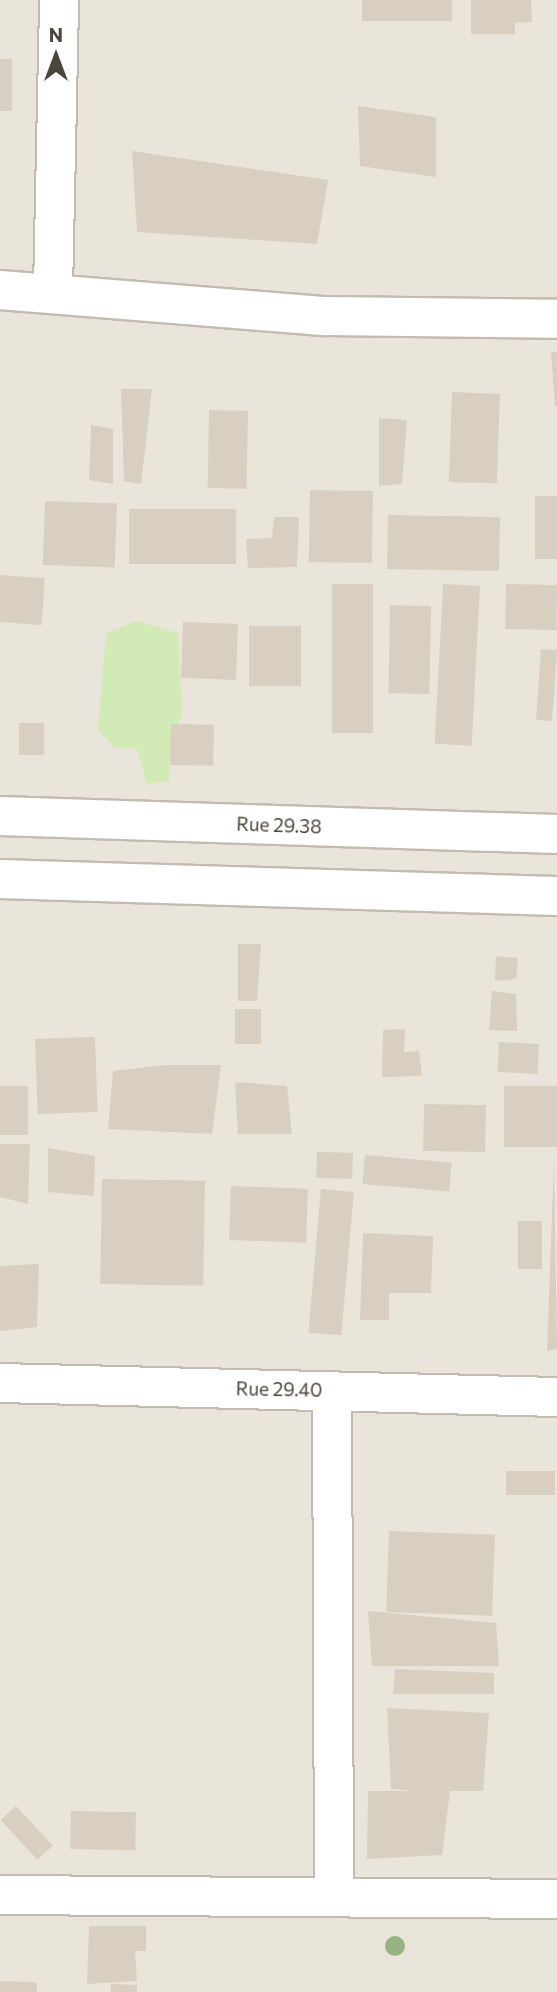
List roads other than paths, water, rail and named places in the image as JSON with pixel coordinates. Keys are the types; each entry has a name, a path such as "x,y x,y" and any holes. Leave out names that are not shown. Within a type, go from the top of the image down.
{"street":[{"path":"53,291 59,0"},
{"path":"0,290 53,291 326,316 557,319"},
{"name":"Rue 29.38","path":"0,816 557,834"},
{"path":"0,879 557,896"},
{"name":"Rue 29.40","path":"0,1383 557,1397"},
{"path":"332,1391 334,1897"},
{"path":"0,1895 557,1899"}]}
